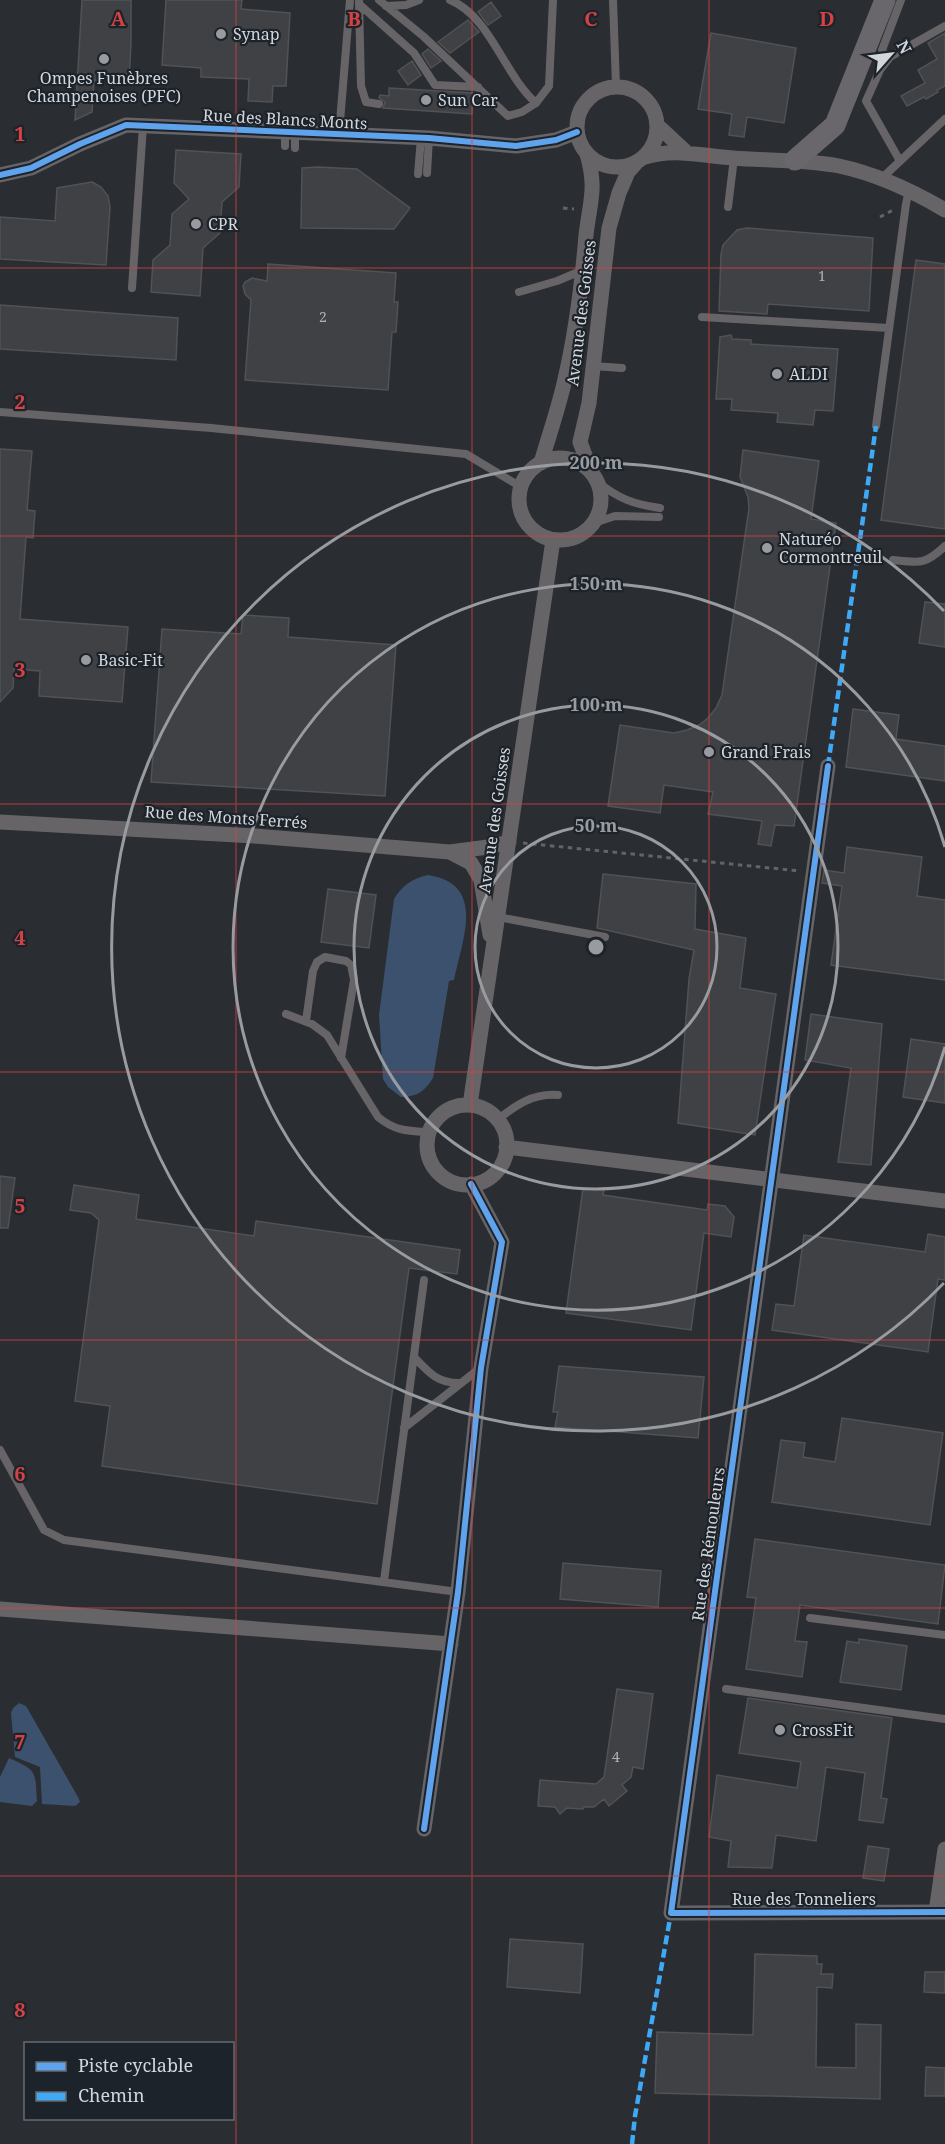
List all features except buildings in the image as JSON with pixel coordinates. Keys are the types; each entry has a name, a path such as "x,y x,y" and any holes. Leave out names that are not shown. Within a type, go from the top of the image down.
{"main road":[{"path":"795,160 835,125 885,0"}],"street":[{"path":"639,160 653,143 657,125 652,107 640,93 628,88 616,86 595,93 580,110 577,132 587,154 605,165 615,167 639,160 656,153 685,151 734,158 795,160 839,166 882,178 909,189 945,210"},
{"name":"Rue des Blancs Monts","path":"0,175 31,168 126,125 290,140 339,134 425,138 516,146 556,140 577,132"},
{"path":"657,125 685,151"},
{"name":"Avenue des Goisses","path":"541,463 565,380 583,270 594,192 592,169 587,154"},
{"name":"Avenue des Goisses","path":"594,476 580,442 589,403 609,228 628,172 639,160"},
{"path":"554,458 567,458 580,463 594,476 601,492 602,503 594,523 586,532 565,540 553,540 535,531 522,514 519,501 521,487 532,469 541,463 554,458"},
{"name":"Avenue des Goisses","path":"470,1105 553,540"},
{"name":"Rue des Rémouleurs","path":"671,1913 828,766"},
{"name":"Rue des Monts Ferrés","path":"0,822 255,836 450,852 509,842"},
{"name":"Rue des Monts Ferrés","path":"450,852 471,863 481,880 492,951"},
{"path":"470,1105 483,1108 497,1120 502,1127 506,1147 504,1158 499,1168 482,1182 458,1184 446,1179 436,1170 429,1159 426,1146 428,1132 434,1120 444,1111 456,1106 470,1105"},
{"path":"506,1147 945,1202"},
{"path":"424,1828 458,1592 481,1368 502,1242 471,1184"},
{"path":"0,1609 451,1644"},
{"path":"941,1912 945,1849"},
{"name":"Rue des Tonneliers","path":"671,1913 941,1912"}],"lane":[{"path":"339,134 350,0"},
{"path":"379,0 423,36 508,116 522,112 536,103 549,86 553,0"},
{"path":"386,6 406,5 419,0"},
{"path":"450,0 468,10 488,36 524,92 536,103"},
{"path":"613,0 616,86"},
{"path":"888,60 882,50 901,0"},
{"path":"359,2 414,52 435,85 478,87"},
{"path":"359,2 361,86 366,102 379,104"},
{"path":"900,161 866,101 880,70 890,57 945,26"},
{"path":"882,178 945,119"},
{"path":"132,288 143,126"},
{"path":"423,174 425,138"},
{"path":"728,207 734,158"},
{"path":"876,426 909,189"},
{"path":"519,291 557,281 583,270"},
{"path":"702,317 889,328"},
{"path":"593,366 622,368"},
{"path":"0,412 211,428 466,454 521,487"},
{"path":"594,476 621,499 660,508"},
{"path":"594,523 615,516 659,517"},
{"path":"893,560 919,563 929,559 945,546"},
{"path":"498,917 605,937"},
{"path":"306,1021 313,971 317,962 326,957 346,960 351,965 354,980 341,1058"},
{"path":"286,1014 306,1021 327,1035 378,1117 389,1126 402,1131 428,1132"},
{"path":"497,1120 522,1101 545,1094 558,1095"},
{"path":"384,1581 424,1280"},
{"path":"414,1357 432,1376 450,1383 462,1382"},
{"path":"404,1428 481,1368"},
{"path":"0,1450 44,1530 64,1540 458,1592"},
{"path":"810,1618 945,1635"},
{"path":"726,1689 945,1719"}],"path":[{"path":"509,842 814,873"}],"water":[{"path":"428,875 446,880 458,890 464,902 465,932 454,980 449,981 433,1078 420,1092 412,1096 401,1097 388,1087 383,1079 379,1015 394,899 408,883"},
{"path":"19,1703 26,1706 78,1797 80,1802 75,1806 42,1804 40,1767 15,1757 11,1713"},
{"path":"9,1758 30,1769 33,1773 37,1801 32,1806 0,1802 0,1777"}],"marked path":[{"path":"828,766 876,426"},
{"path":"632,2144 671,1913"}],"cycle path":[{"path":"0,175 31,168 126,125 429,138 516,146 556,140 577,132"},
{"path":"828,766 671,1913 945,1912"},
{"path":"424,1829 458,1592 481,1368 502,1242 471,1184"}],"place":[{"name":"Synap","path":"221,34"},
{"name":"Ompes Funèbres Champenoises (PFC)","path":"104,59"},
{"name":"Sun Car","path":"426,100"},
{"name":"CPR","path":"196,224"},
{"name":"ALDI","path":"777,374"},
{"name":"Naturéo Cormontreuil","path":"767,548"},
{"name":"Basic-Fit","path":"86,660"},
{"name":"Grand Frais","path":"709,752"},
{"name":"CrossFit","path":"780,1730"}]}
